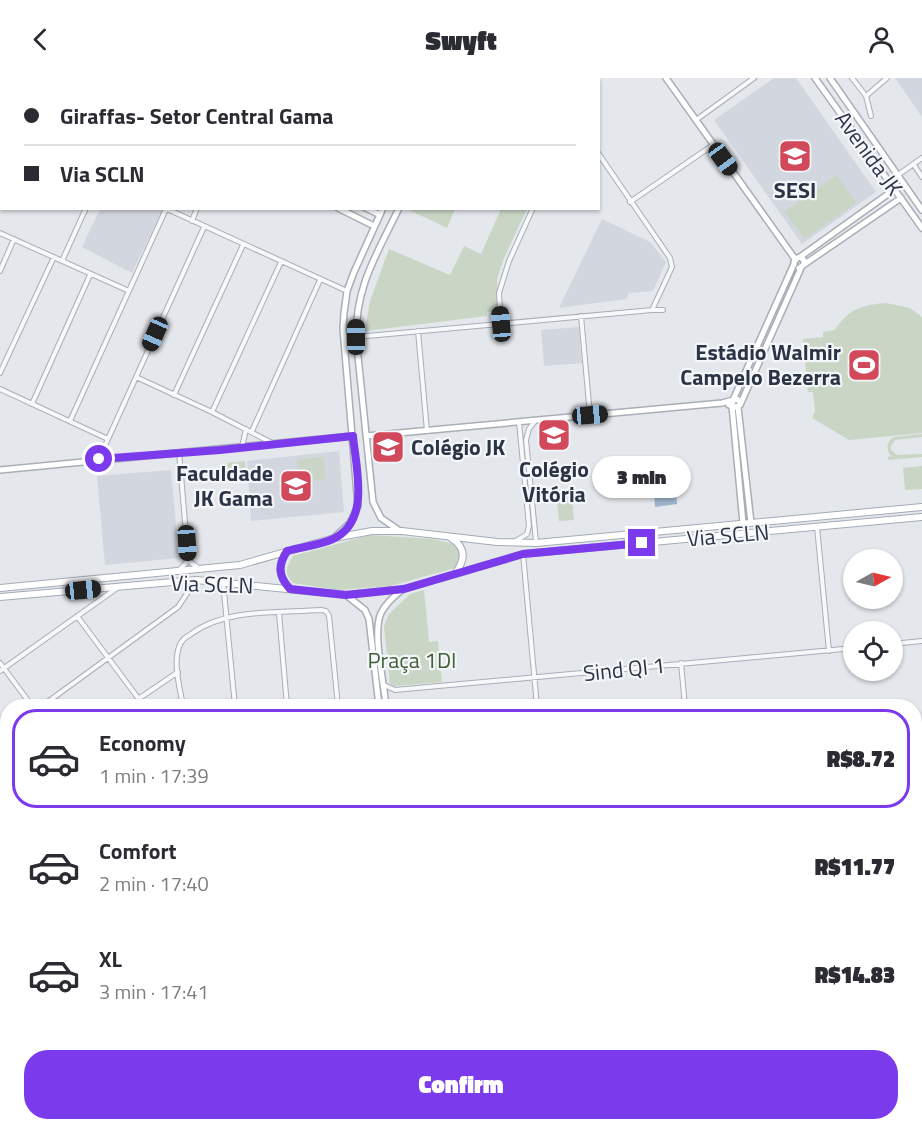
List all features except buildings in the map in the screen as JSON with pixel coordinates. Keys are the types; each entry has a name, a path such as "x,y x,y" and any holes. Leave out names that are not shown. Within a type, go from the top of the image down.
{"main road":[{"name":"Via SCLN","path":"0,588 240,565 334,538 372,531 402,531 536,543 922,507"},
{"name":"Via SCLN","path":"0,597 196,580 346,595 404,589 523,554 922,517"},
{"path":"730,525 731,534"},
{"path":"718,526 719,536"},
{"path":"450,537 456,541 464,553 463,564 455,574"},
{"path":"287,551 279,568 281,577 290,589"},
{"path":"81,581 83,590"}],"street":[{"path":"666,78 797,260 797,267 803,266 901,198"},
{"path":"695,120 754,78"},
{"name":"Avenida JK","path":"815,78 922,228"},
{"name":"Avenida JK","path":"830,78 922,210"},
{"path":"852,78 866,96 871,116"},
{"path":"866,96 887,78"},
{"path":"630,202 713,145"},
{"path":"873,159 874,152 881,152"},
{"path":"600,156 672,263 652,310"},
{"path":"898,175 922,158"},
{"path":"914,165 922,177"},
{"path":"743,523 737,463 736,403 797,260 895,189"},
{"path":"877,201 884,209"},
{"path":"62,261 85,210"},
{"path":"70,421 166,210"},
{"path":"174,210 204,227 347,291"},
{"path":"192,221 196,210"},
{"path":"342,210 374,226"},
{"path":"398,210 372,261 359,299 356,337 370,490 377,512 386,523 402,531"},
{"path":"501,324 500,293 509,261 532,210"},
{"path":"334,538 345,530 356,515 358,506 343,329 347,291 381,212"},
{"path":"99,459 204,227"},
{"path":"0,233 129,291"},
{"path":"0,271 14,239"},
{"path":"369,239 372,248 380,247"},
{"path":"174,395 243,245"},
{"path":"361,255 369,254 372,261"},
{"path":"0,373 54,258"},
{"path":"751,523 736,403 803,266 804,260 797,260"},
{"path":"212,412 281,262"},
{"path":"32,404 90,274"},
{"path":"252,431 320,280"},
{"path":"356,337 663,310"},
{"path":"581,316 590,415"},
{"path":"418,331 428,430"},
{"path":"136,377 252,431 272,443"},
{"path":"0,389 108,439"},
{"path":"366,436 736,403"},
{"path":"351,413 353,408 359,405 363,413"},
{"path":"535,420 526,440 536,543"},
{"path":"514,542 527,534 529,526 519,422"},
{"path":"243,447 246,429"},
{"path":"0,470 353,436"},
{"path":"179,452 188,557 190,562 200,569"},
{"path":"737,463 740,465 745,463"},
{"path":"356,466 364,467 368,464"},
{"path":"817,526 829,651"},
{"path":"523,554 536,699"},
{"path":"176,572 184,567 188,557"},
{"path":"52,699 178,607 196,580"},
{"path":"223,582 234,699"},
{"path":"2,670 118,586"},
{"path":"385,697 378,633 379,620 386,605 404,589"},
{"path":"346,595 365,610 369,619 378,699"},
{"path":"182,699 178,672 179,645 182,640 204,624 227,616 321,610 328,614 336,699"},
{"path":"279,613 286,699"},
{"path":"77,616 138,699 178,672"},
{"path":"903,643 922,641"},
{"name":"Sind QI 1","path":"395,690 843,649"},
{"path":"0,663 2,670 26,699"},
{"path":"681,663 684,699"},
{"path":"384,685 395,690"},
{"path":"385,697 395,690"}],"shaded area":[{"name":"SESI","path":"774,78 796,78 876,192 802,244 714,120"},
{"path":"895,78 922,78 922,117"},
{"path":"100,210 162,211 132,273 82,247"},
{"path":"602,219 650,242 666,262 653,291 629,293 626,299 559,308"},
{"path":"579,327 582,363 544,366 541,330"},
{"name":"Faculdade JK Gama","path":"339,451 344,512 251,521 247,461"},
{"path":"171,470 179,558 105,565 97,476"}],"green space":[{"path":"837,175 856,203 805,239 784,212"},
{"path":"409,210 455,210 447,228"},
{"path":"501,210 527,210 504,258 497,279 498,311 487,312 487,316 365,331 370,301 389,249 450,275 464,246 481,254"},
{"name":"Estádio Walmir Campelo Bezerra","path":"886,303 910,308 922,317 922,433 849,440 812,418 815,411 813,392 808,392 803,339 823,337 823,332 835,330 845,317 856,309"},
{"path":"922,434 922,437 895,440 891,450 897,455 922,454 922,457 888,460 891,456 888,444 893,437"},
{"path":"323,457 326,479 313,481 311,458"},
{"path":"310,458 312,480 300,482 297,460"},
{"path":"673,459 677,489 653,492 649,461"},
{"path":"245,461 247,475 229,477 227,463"},
{"path":"922,466 922,489 905,490 903,468"},
{"path":"571,489 574,520 559,521 556,490"},
{"path":"370,535 433,539 457,545 461,556 455,568 390,586 337,590 293,583 288,576 288,567 293,556"},
{"name":"Praça 1DI","path":"424,590 429,642 438,641 442,682 395,686 390,684 384,626 389,614 410,594"}],"water":[{"path":"676,491 677,504 655,507 654,493"}],"place":[{"name":"SESI","path":"795,156"},
{"name":"Estádio Walmir Campelo Bezerra","path":"864,365"},
{"name":"Colégio Vitória","path":"554,435"},
{"name":"Colégio JK","path":"388,447"},
{"name":"Faculdade JK Gama","path":"296,486"}],"route":[{"path":"99,459 220,450 353,436 358,490 356,515 345,530 334,538 287,551 279,568 284,583 290,589 346,595 404,589 523,554 642,543"}]}
